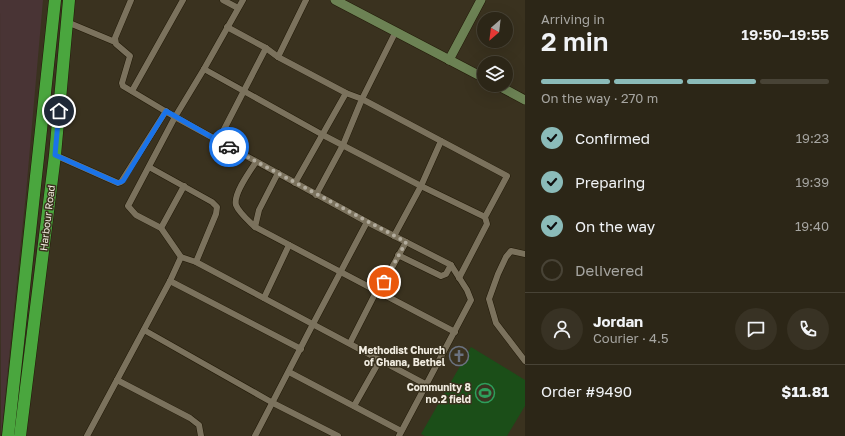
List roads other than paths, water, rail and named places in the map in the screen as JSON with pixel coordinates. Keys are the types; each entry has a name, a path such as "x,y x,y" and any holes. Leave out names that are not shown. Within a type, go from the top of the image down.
{"highway":[{"name":"Harbour Road","path":"8,436 55,0"},
{"name":"Harbour Road","path":"20,436 55,155 69,0"}],"street":[{"path":"115,42 115,38 131,0"},
{"path":"132,91 182,0"},
{"path":"223,0 238,8"},
{"path":"243,0 175,117 150,167 128,206 136,215 161,228 181,257 196,262 427,385"},
{"path":"278,57 306,0"},
{"path":"335,0 345,2 477,74"},
{"path":"449,60 481,0"},
{"path":"67,22 115,42 130,56 122,83 123,86 175,117 316,195 451,265 471,300 400,434 354,406 289,372"},
{"path":"227,27 266,48 278,57 346,93 362,99 508,176 485,217 487,224 459,278"},
{"path":"316,195 343,145 362,99 396,31"},
{"path":"218,141 266,48"},
{"path":"204,69 323,135 468,210 485,217"},
{"path":"510,92 525,100"},
{"path":"295,183 346,93"},
{"path":"55,155 118,183 121,182 166,111"},
{"path":"394,236 421,186 441,141"},
{"path":"256,162 237,195 236,205 243,215 255,226 455,332"},
{"path":"150,167 212,202 217,207 216,214 196,262"},
{"path":"255,226 259,210 278,174"},
{"path":"161,228 184,186"},
{"path":"256,436 367,222"},
{"path":"384,282 406,242"},
{"path":"264,298 289,245"},
{"path":"525,254 511,252 506,257 489,299 496,323 525,361"},
{"path":"398,255 441,276 446,274 451,265"},
{"path":"87,436 170,281 181,257"},
{"path":"170,281 301,349"},
{"path":"350,343 377,290"},
{"path":"144,330 273,403 338,436"},
{"path":"354,406 380,360"},
{"path":"117,380 190,418 199,425 201,436"}],"place":[{"name":"Methodist Church of Ghana, Bethel","path":"459,356"},
{"name":"Community 8 no.2 field","path":"485,393"}]}
